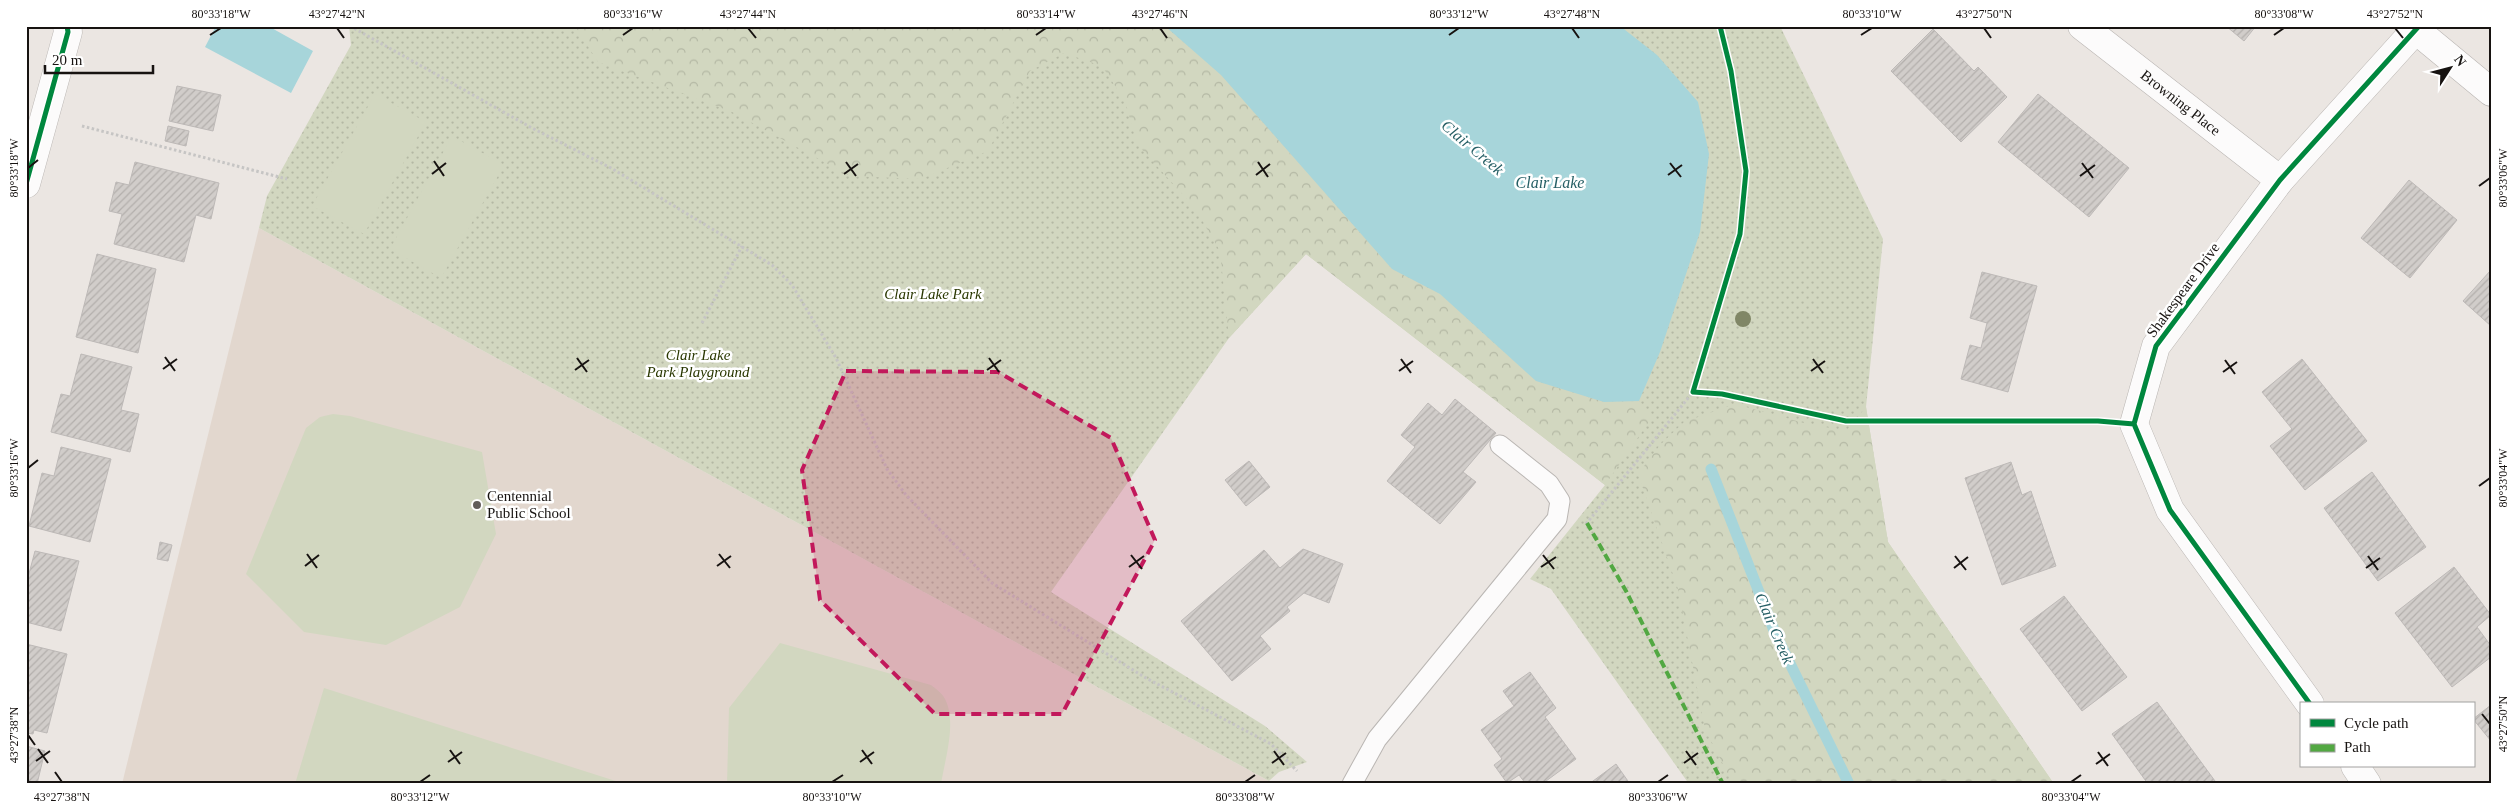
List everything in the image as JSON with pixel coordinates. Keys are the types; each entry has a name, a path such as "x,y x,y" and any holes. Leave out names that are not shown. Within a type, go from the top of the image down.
{"street":[{"path":"26,184 68,32 67,26"},
{"name":"Browning Place","path":"2082,26 2280,180"},
{"path":"2417,28 2491,92"},
{"name":"Shakespeare Drive","path":"2309,702 2170,510 2134,424 2156,346 2280,180 2417,28"},
{"path":"2356,768 2367,784"}],"lane":[{"path":"1352,784 1377,739 1557,519 1560,501 1549,484 1500,445"}],"path":[{"path":"350,26 532,128 610,168 772,265 792,285 836,358 887,469 906,495 992,583 1146,678 1271,744 1297,771"},
{"path":"82,126 287,179"},
{"path":"702,323 742,246"}],"highlighted area":[{"path":"846,371 998,372 1111,438 1155,540 1062,714 935,714 820,600 802,470"}],"shaded area":[{"name":"Centennial Public School","path":"259,228 1269,781 1266,784 122,784"}],"green space":[{"name":"Clair Lake Park","path":"349,26 1780,26 1883,239 1866,407 1888,542 2054,784 1689,784 1551,589 1530,579 1605,485 1306,254 1229,338 1051,592 1265,726 1307,762 1279,772 1269,781 259,228 267,196 351,45"},
{"path":"575,26 1165,26 1221,75 1392,269 1440,294 1536,381 1604,402 1639,401 1653,416 1605,485 1306,254 1229,338 1220,251 1195,208 1137,144 1125,101 1102,66 1064,53 1030,71 988,151 921,179 850,176 732,112 598,62"},
{"path":"375,94 426,122 364,234 312,206"},
{"path":"452,136 504,165 441,278 390,249"},
{"path":"1735,404 1804,423 1846,431 1866,407 1888,542 2054,784 1733,784 1705,729 1678,589 1638,474 1660,445 1684,422"},
{"path":"333,414 350,416 482,452 496,534 460,607 386,645 304,632 246,574 306,428 320,417"},
{"path":"780,643 931,685 939,691 945,699 950,718 949,741 941,784 727,784 729,708"},
{"path":"324,688 625,784 295,784"}],"water":[{"path":"216,26 268,26 313,51 291,93 205,47"},
{"name":"Clair Lake","path":"1165,26 1620,26 1657,55 1698,102 1709,154 1700,232 1660,352 1639,401 1604,402 1536,381 1440,294 1392,269 1221,75"}],"building":[{"path":"2226,26 2256,26 2244,41"},
{"path":"1933,29 1974,71 1978,67 2007,97 1961,142 1891,71"},
{"path":"177,86 221,95 213,131 169,121"},
{"path":"2038,94 2129,168 2089,217 1998,142"},
{"path":"168,126 189,131 186,146 165,141"},
{"path":"135,162 219,183 211,219 196,215 184,262 114,244 122,214 109,211 116,182 129,185"},
{"path":"2409,180 2457,220 2410,278 2361,238"},
{"path":"97,254 156,269 138,353 76,337"},
{"path":"2491,270 2491,326 2463,301"},
{"path":"1982,272 2037,286 2008,392 1961,379 1970,345 1981,348 1987,323 1970,318"},
{"path":"81,354 132,367 121,410 139,414 130,452 51,432 61,394 70,396"},
{"path":"2302,359 2367,441 2305,490 2270,446 2292,429 2262,392"},
{"path":"1455,399 1496,433 1463,472 1476,482 1440,524 1387,481 1415,447 1401,435 1428,403 1442,415"},
{"path":"61,447 111,459 90,542 29,526 42,473 54,476"},
{"path":"1249,461 1270,487 1246,506 1225,480"},
{"path":"2011,462 2022,495 2031,491 2056,566 2002,585 1965,478"},
{"path":"2372,472 2426,547 2378,581 2324,508"},
{"path":"160,542 172,545 168,561 157,559"},
{"path":"1303,549 1343,564 1329,603 1304,593 1287,607 1290,611 1260,636 1271,649 1232,681 1181,621 1264,550 1280,568"},
{"path":"35,551 79,561 61,631 26,622 26,585"},
{"path":"2454,567 2491,615 2477,627 2491,646 2491,657 2452,687 2395,613"},
{"path":"2064,596 2127,677 2082,711 2020,629"},
{"path":"26,644 67,654 47,733 34,730 33,734 26,733"},
{"path":"1530,672 1556,708 1545,717 1576,759 1542,784 1526,784 1519,775 1507,783 1494,765 1502,759 1481,730 1514,706 1503,691"},
{"path":"2157,702 2215,781 2212,784 2148,784 2112,734"},
{"path":"2491,705 2491,741 2474,720"},
{"path":"26,746 45,751 37,784 26,784"},
{"path":"1616,764 1630,784 1589,784"}],"waterway":[{"name":"Clair Creek","path":"1711,469 1775,633 1849,784"}],"marked path":[{"path":"1587,523 1626,591 1723,784"}],"cycle path":[{"path":"26,184 68,32 67,26"},
{"path":"1720,26 1731,71 1746,171 1740,234 1693,392 1722,394 1846,421 2098,421 2134,424"},
{"path":"2309,702 2170,510 2134,424 2156,346 2280,180 2419,26"}],"place":[{"name":"Centennial Public School","path":"477,505"}],"park label":[{"name":"Clair Lake Park Playground","path":"698,364"}]}
